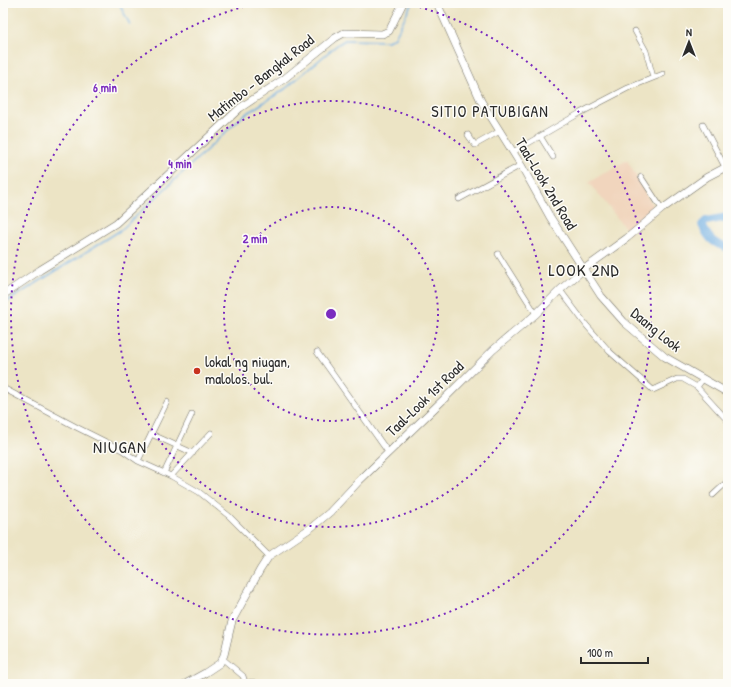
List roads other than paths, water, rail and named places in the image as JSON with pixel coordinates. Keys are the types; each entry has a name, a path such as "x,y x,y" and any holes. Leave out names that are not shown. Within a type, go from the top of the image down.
{"street":[{"name":"Matimbo - Bangkal Road","path":"3,295 40,270 116,224 240,108 284,79 335,38 344,33 382,34 389,31 403,3"},
{"name":"Taal-Look 2nd Road","path":"437,3 481,101 521,165 550,217 584,269"},
{"path":"635,31 646,51 653,77"},
{"path":"513,152 628,88 663,74"},
{"path":"703,125 727,167"},
{"path":"468,135 475,145 500,131"},
{"path":"540,136 553,157"},
{"path":"459,199 521,165"},
{"name":"Taal-Look 1st Road","path":"222,659 232,621 269,556 312,527 330,512 388,452 493,350 536,314 584,269 627,238 662,209 708,177 727,167"},
{"path":"641,177 662,209"},
{"path":"498,254 536,314"},
{"name":"Daang Look","path":"584,269 601,296 624,322 665,357 728,393"},
{"path":"560,290 587,326 610,352 653,390 663,384 678,379 683,379 697,387 728,421"},
{"path":"317,352 388,452"},
{"path":"697,387 703,379"},
{"path":"3,388 122,450 138,461 171,476 199,492 230,516 269,556"},
{"path":"138,461 167,402"},
{"path":"164,473 192,414"},
{"path":"171,476 211,433"},
{"path":"151,434 193,453"},
{"path":"713,495 728,481"},
{"path":"185,684 215,667 222,659 239,672 245,682 253,682 255,684"},
{"path":"195,678 200,684"}],"waterway":[{"path":"119,3 130,25"},
{"path":"8,301 121,230 244,115 285,89 337,45 345,40 388,41 395,37 412,3"},
{"path":"728,217 706,221 702,225 712,240 728,248"}],"place":[{"name":"lokal ng niugan, malolos. bul.","path":"197,371"}],"district":[{"name":"SITIO PATUBIGAN","path":"490,111"},
{"name":"LOOK 2ND","path":"584,270"},
{"name":"NIUGAN","path":"120,447"}]}
